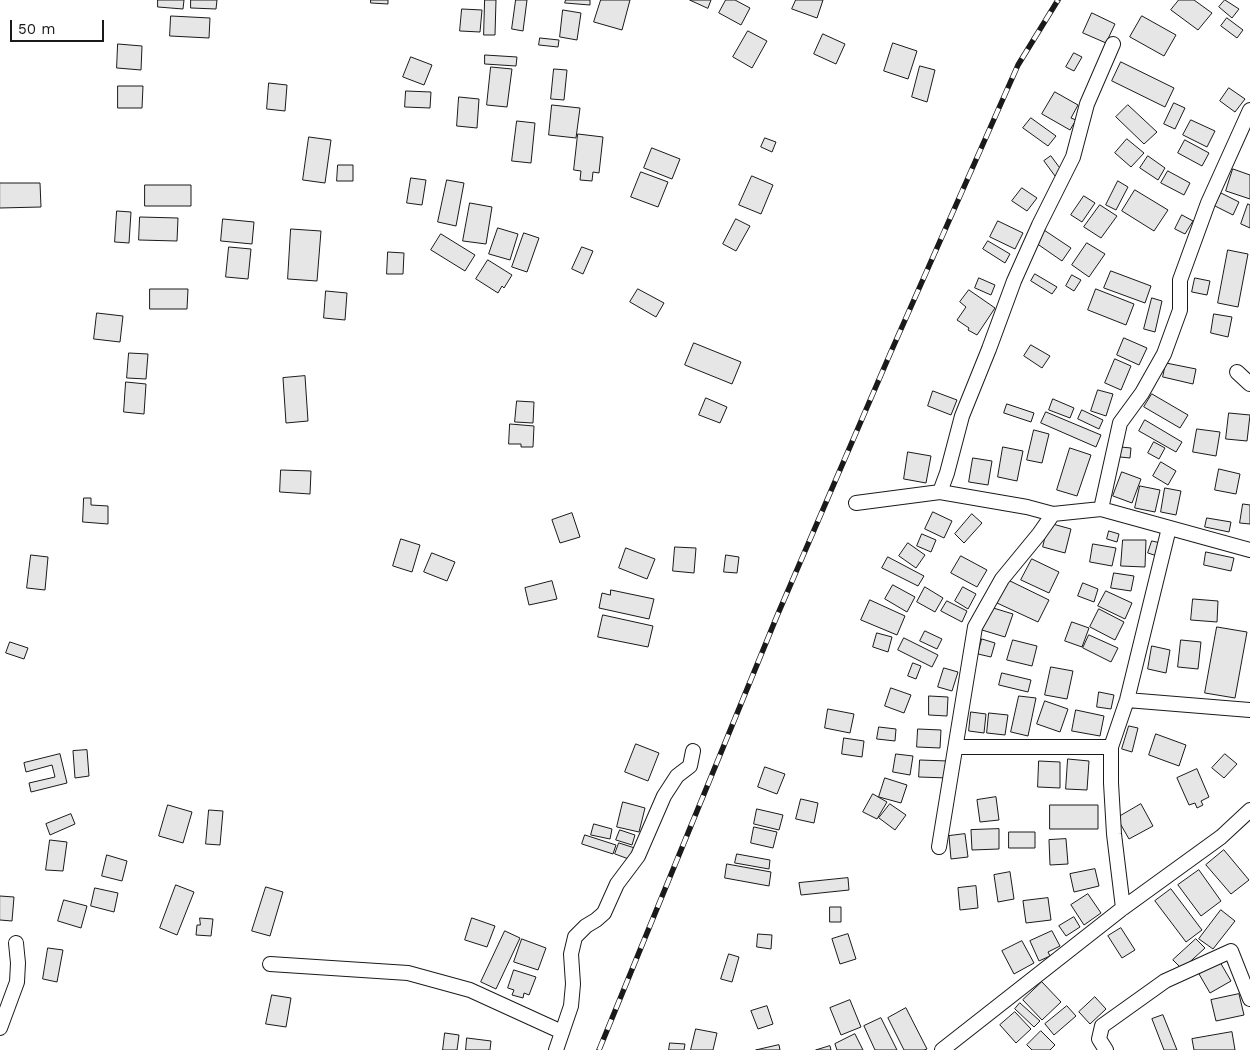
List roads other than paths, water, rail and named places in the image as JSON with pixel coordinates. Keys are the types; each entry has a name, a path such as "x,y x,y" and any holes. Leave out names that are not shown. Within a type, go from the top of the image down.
{"street":[{"path":"940,492 962,416 1014,281 1073,157 1086,104 1113,44"},
{"path":"1101,509 1120,423 1142,392 1164,354 1180,310 1180,280 1208,203 1250,110"},
{"path":"1238,372 1250,384"},
{"path":"856,503 940,492 1027,507 1053,514 1101,509 1250,550"},
{"path":"939,847 975,627 1002,579 1053,514"},
{"path":"1123,908 1114,834 1111,783 1112,747 1127,700 1169,528"},
{"path":"1127,700 1250,710"},
{"path":"956,748 1112,747"},
{"path":"556,1050 571,1006 573,984 570,954 575,937 604,913 616,884 638,856 664,796 677,776 690,766 693,751"},
{"path":"942,1050 1123,908 1221,837 1250,810"},
{"path":"0,1028 17,982 18,962 16,943"},
{"path":"1106,1050 1099,1039 1102,1026 1165,981 1231,951 1250,999"},
{"path":"270,964 408,973 470,990 562,1032"}],"railway":[{"path":"599,1050 777,616 890,354 1018,65 1058,0"}]}
